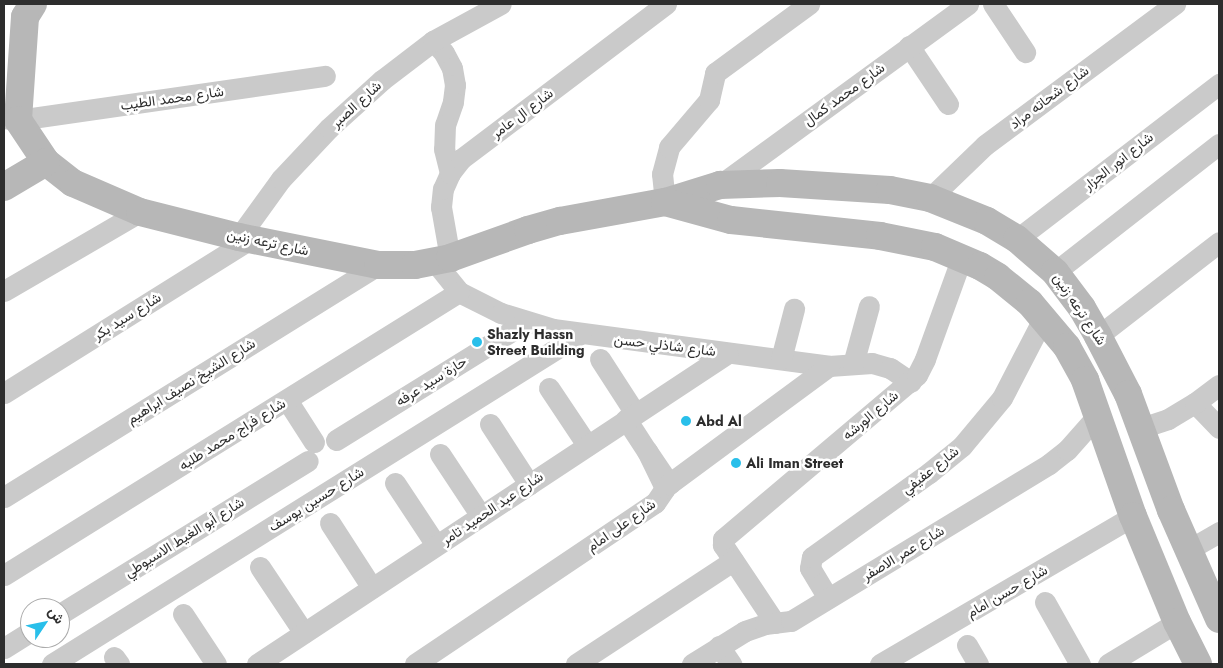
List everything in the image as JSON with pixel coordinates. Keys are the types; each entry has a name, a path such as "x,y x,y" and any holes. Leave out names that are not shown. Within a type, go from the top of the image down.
{"street":[{"name":"شارع الصبر","path":"245,238 281,180 329,128 382,80 432,41 479,9 501,4"},
{"name":"شارع ال عامر","path":"442,260 441,207 443,189 450,173 461,159 666,4"},
{"path":"665,202 662,174 669,147 709,100 715,73 809,4"},
{"name":"شارع محمد كمال","path":"720,184 968,4"},
{"path":"993,4 1025,52"},
{"name":"شارع شحاته مراد","path":"930,198 985,146 1175,4"},
{"path":"11,119 23,8"},
{"path":"432,41 444,53 452,68 455,85 453,102 445,133 444,149 450,173"},
{"path":"909,46 948,104"},
{"name":"شارع محمد الطيب","path":"11,119 325,76"},
{"name":"شارع انور الجزار","path":"1017,239 1219,84"},
{"name":"شارع ترعه زنين","path":"11,119 46,162 73,183 140,212 245,238 396,267 442,260 536,228 665,202 720,184 780,184 890,190 930,198 988,221 1017,239 1055,272 1082,308 1113,360 1188,550 1219,619"},
{"path":"1055,272 1219,144"},
{"path":"4,187 46,162"},
{"name":"شارع ترعه زنين","path":"665,202 709,216 731,220 908,240 962,257 998,277 1044,318 1067,347 1086,380 1133,516 1177,622 1198,664"},
{"path":"4,291 140,212"},
{"name":"شارع سيد بكر","path":"4,393 245,238"},
{"path":"1098,336 1219,242"},
{"name":"شارع الورشه","path":"776,623 722,543 724,537 911,382 926,359 962,257"},
{"name":"شارع شاذلي حسن","path":"442,260 459,292 491,308 526,322 580,334 828,366 865,362 878,364 911,382"},
{"name":"شارع الشيخ نصيف ابراهيم","path":"4,497 378,265"},
{"name":"شارع فراج محمد طلبه","path":"4,575 459,292"},
{"path":"853,364 869,306"},
{"path":"780,359 794,309"},
{"name":"شارع عفيفي","path":"828,598 810,568 812,557 935,468 972,436 1002,398 1044,318"},
{"name":"حارة سيد عرفه","path":"336,440 526,322"},
{"name":"شارع حسين يوسف","path":"52,664 580,334"},
{"name":"شارع عبد الحميد تامر","path":"257,664 728,353"},
{"path":"600,359 631,416 647,451 669,484 828,366"},
{"path":"1140,428 1168,418 1195,404 1219,385"},
{"path":"549,388 587,445"},
{"name":"شارع أبو الغيط الاسيوطي","path":"70,608 311,452 287,400"},
{"path":"1195,404 1219,428"},
{"name":"شارع عمر الاصفر","path":"692,664 725,655 755,626 790,621 1056,460 1073,444 1098,415"},
{"path":"490,424 529,484"},
{"name":"شارع على امام","path":"415,664 656,503 666,488 647,451"},
{"path":"440,454 481,516"},
{"path":"395,483 436,545"},
{"name":"شارع حسن امام","path":"880,664 1133,516"},
{"path":"330,523 372,588"},
{"path":"1188,550 1219,532"},
{"path":"576,664 733,561"},
{"path":"260,567 304,633"},
{"path":"1045,602 1080,664"},
{"path":"184,614 216,664"},
{"path":"1108,664 1177,622"},
{"path":"4,648 20,638"},
{"path":"967,645 978,664"}],"place":[{"name":"Shazly Hassn Street Building","path":"477,342"},
{"name":"Abd Al","path":"686,421"},
{"name":"Ali Iman Street","path":"736,463"}]}
